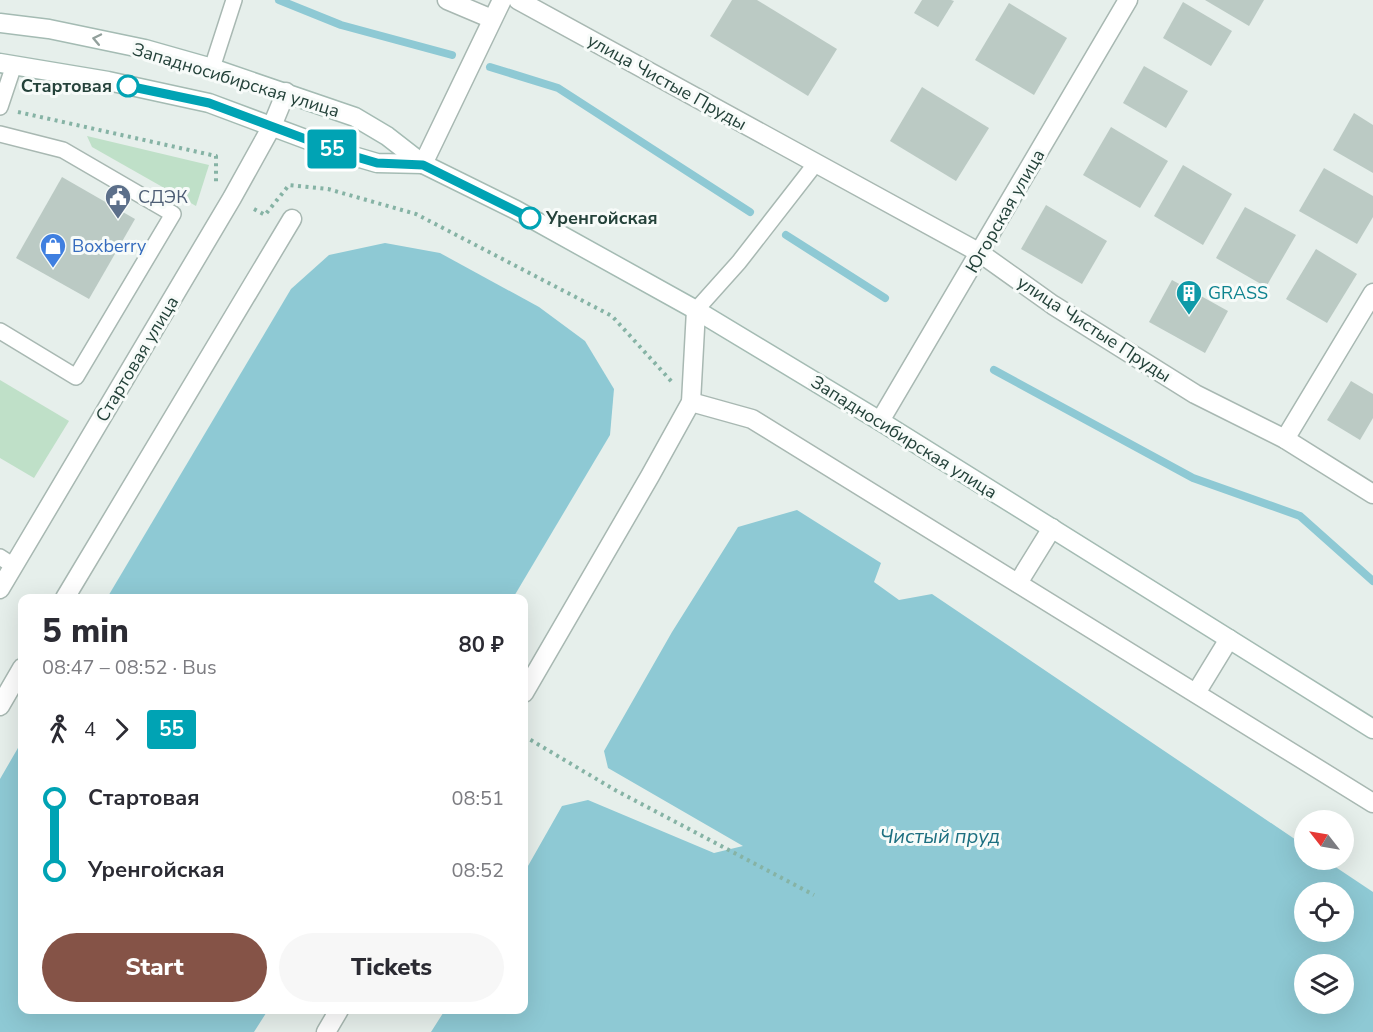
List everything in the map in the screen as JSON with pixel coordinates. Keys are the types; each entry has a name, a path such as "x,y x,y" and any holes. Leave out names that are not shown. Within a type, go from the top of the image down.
{"street":[{"path":"447,0 492,19"},
{"path":"423,165 502,0"},
{"name":"улица Чистые Пруды","path":"518,0 980,253 1053,306 1195,394 1285,439 1373,494"},
{"name":"Югорская улица","path":"880,421 1128,0"},
{"name":"Западносибирская улица","path":"0,22 49,29 145,49 212,68 355,117 387,136 423,165 516,210 696,310 880,421 1373,729"},
{"name":"Западносибирская улица","path":"7,64 108,81 209,103 377,163 423,165"},
{"name":"Стартовая улица","path":"0,590 7,561 232,198 272,126 286,92"},
{"path":"67,594 292,219"},
{"path":"1285,439 1373,293"},
{"path":"528,686 691,402 696,310"},
{"path":"691,402 752,419 1373,803"},
{"path":"1018,584 1052,528"},
{"path":"1196,693 1229,639"},
{"path":"0,706 18,676"},
{"path":"326,1032 337,1014"}],"lane":[{"path":"212,68 234,0"},
{"path":"6,109 7,64"},
{"path":"0,134 63,150 173,214 76,377 0,331"},
{"path":"696,310 740,262 816,163"}],"path":[{"path":"6,109 216,156 215,190"},
{"path":"328,189 416,214 612,316 691,402"},
{"path":"528,738 615,790 814,895"}],"green space":[{"path":"87,136 209,165 196,206 92,147"},
{"path":"0,380 69,421 34,478 0,458"}],"water":[{"path":"385,243 440,253 539,307 585,341 614,389 610,435 515,594 109,594 291,289 329,255"},
{"name":"Чистый пруд","path":"797,510 881,563 874,582 899,600 932,594 1294,839 1294,870 1340,870 1373,892 1373,1032 431,1032 442,1014 528,1014 528,866 562,806 588,800 714,853 743,846 608,768 604,751 672,632 738,527"},
{"path":"18,748 18,1014 265,1014 254,1032 0,1032 0,779"}],"building":[{"path":"732,0 757,0 837,49 808,96 710,36"},
{"path":"922,0 954,1 938,27 914,13"},
{"path":"1205,0 1264,0 1249,26"},
{"path":"1183,2 1232,31 1211,66 1163,38"},
{"path":"1009,3 1067,38 1034,95 975,60"},
{"path":"1144,66 1188,91 1166,128 1123,103"},
{"path":"922,87 989,128 956,181 890,141"},
{"path":"1354,113 1373,125 1373,173 1333,150"},
{"path":"1111,127 1168,161 1140,208 1083,175"},
{"path":"1183,165 1232,194 1203,245 1154,216"},
{"path":"1324,168 1373,196 1373,217 1357,244 1299,211"},
{"path":"62,177 135,219 89,299 16,258"},
{"path":"1046,205 1107,241 1082,284 1021,249"},
{"path":"1245,207 1296,235 1266,287 1216,258"},
{"path":"1316,249 1357,274 1327,323 1286,299"},
{"name":"GRASS","path":"1172,280 1228,311 1205,353 1149,322"},
{"path":"1351,381 1373,394 1373,418 1360,440 1327,420"}],"waterway":[{"path":"279,0 341,25 452,55"},
{"path":"490,67 558,88 750,212"},
{"path":"786,235 885,298"},
{"path":"994,370 1193,478 1300,516 1373,581"}],"bus line":[{"name":"55","path":"128,86 209,103 343,153 377,163 423,165 530,218"}],"place":[{"name":"Стартовая","path":"128,86"},
{"name":"Уренгойская","path":"530,218"},
{"name":"СДЭК","path":"118,220"},
{"name":"Boxberry","path":"53,269"},
{"name":"GRASS","path":"1189,316"}]}
